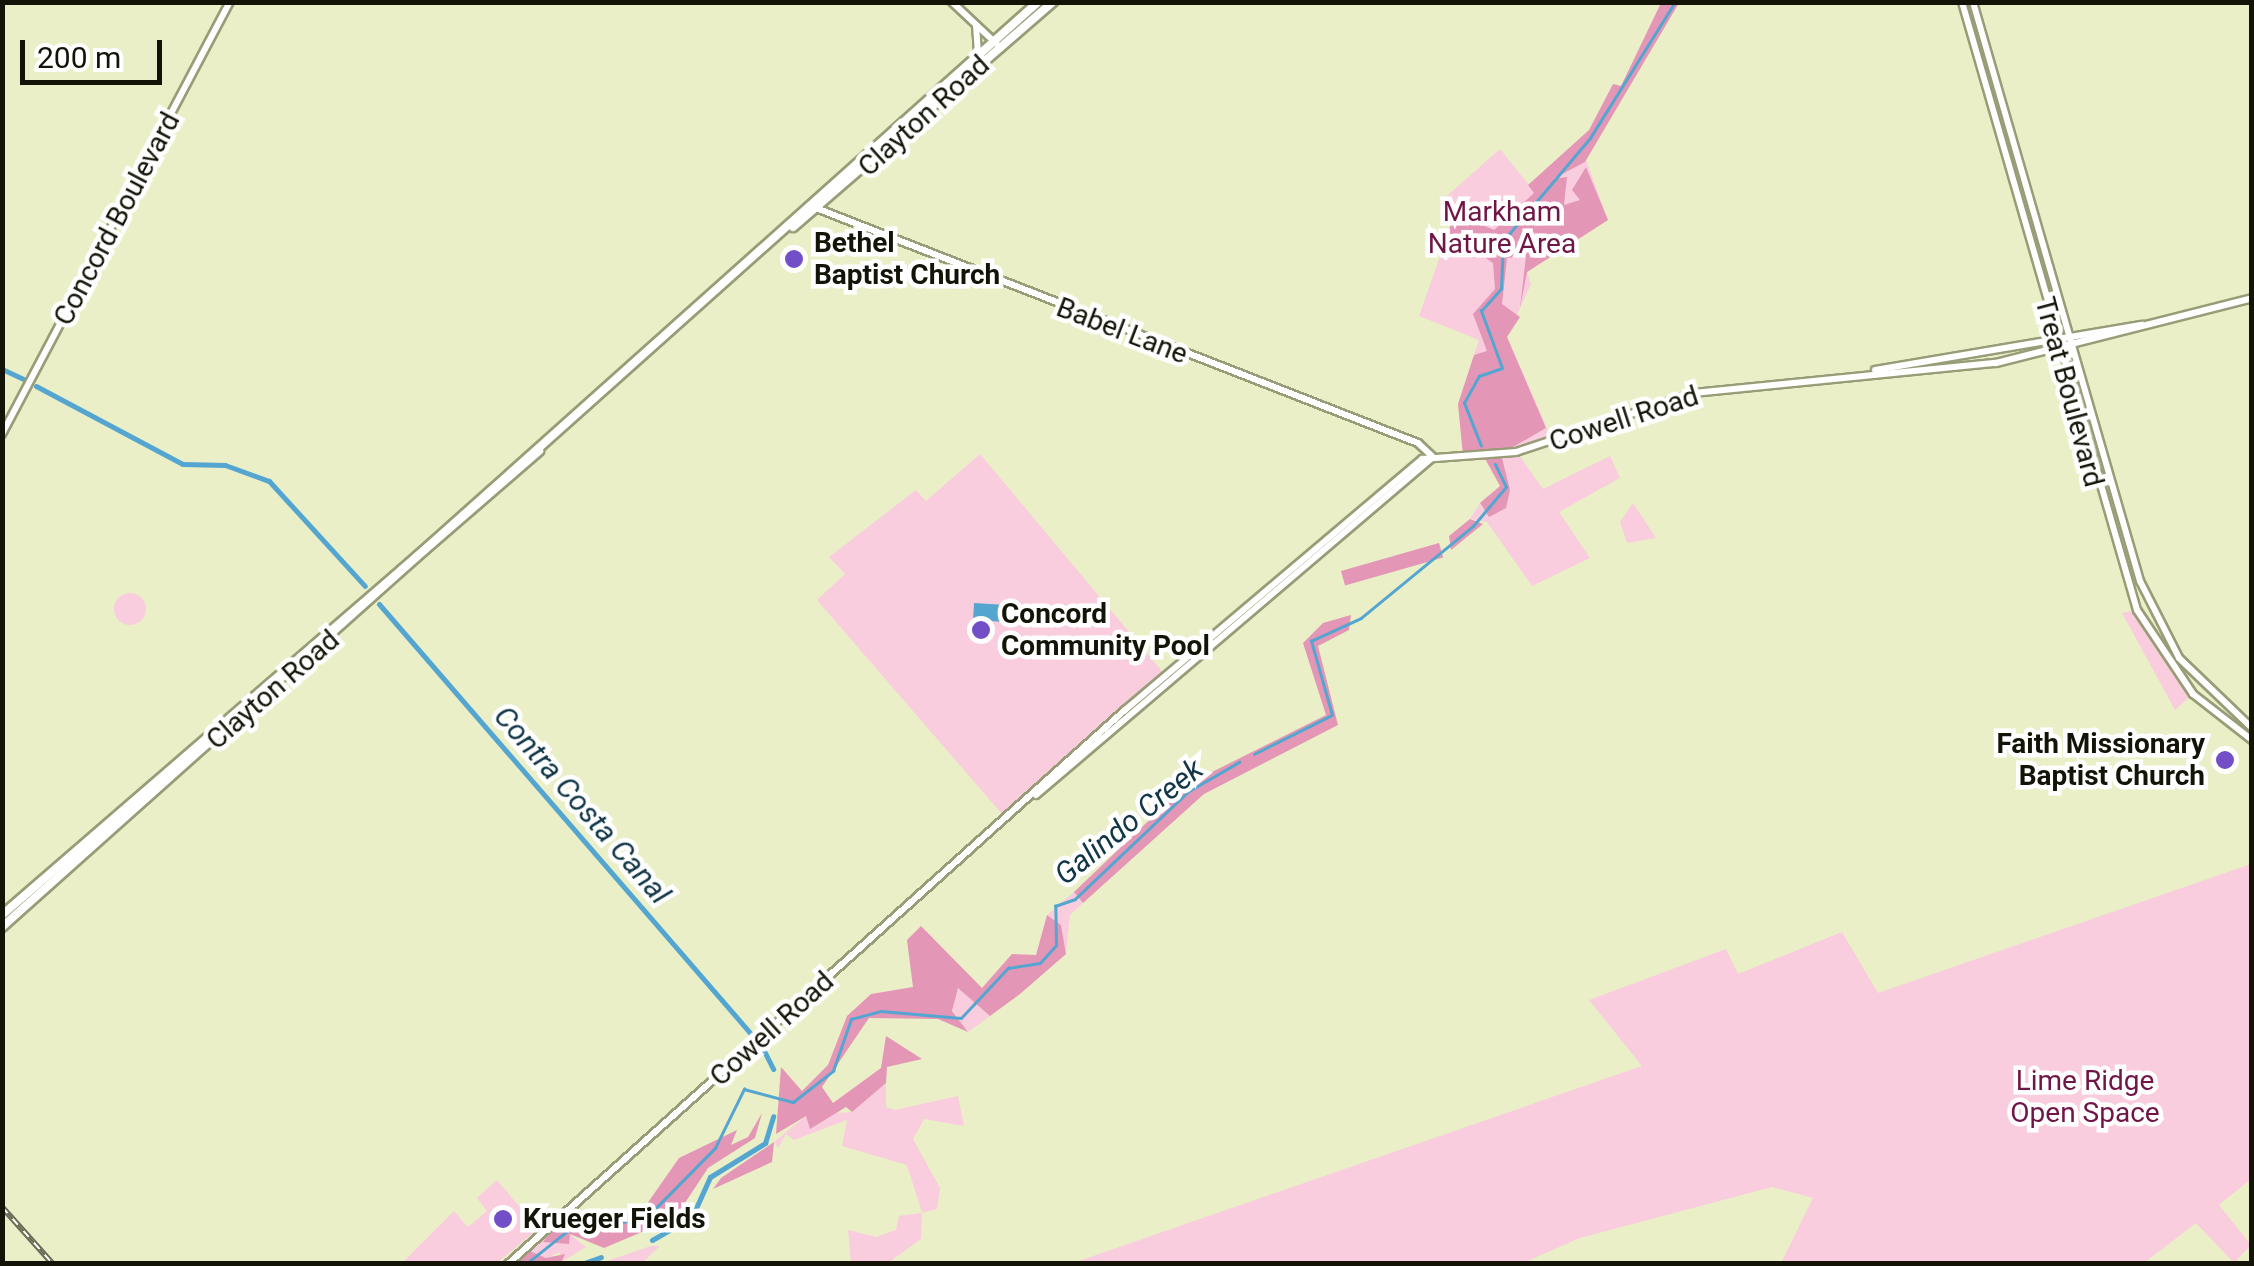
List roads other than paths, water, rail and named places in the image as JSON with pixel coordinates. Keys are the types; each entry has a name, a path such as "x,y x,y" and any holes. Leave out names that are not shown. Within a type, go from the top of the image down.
{"main road":[{"name":"Clayton Road","path":"2,927 998,44 1038,2"},
{"name":"Clayton Road","path":"813,209 976,57 1054,2"},
{"name":"Clayton Road","path":"2,915 539,451"}],"street":[{"name":"Concord Boulevard","path":"2,434 230,2"},
{"path":"952,2 998,44"},
{"name":"Treat Boulevard","path":"1962,2 2137,610 2182,682 2248,737"},
{"name":"Treat Boulevard","path":"1973,2 2061,344 2160,628 2208,694 2252,728"},
{"path":"970,16 983,39 976,57"},
{"name":"Babel Lane","path":"813,209 1418,443 1433,457"},
{"name":"Cowell Road","path":"508,1264 1036,795 1433,457 1516,452 1694,393 2061,344 2252,298"}],"water":[{"name":"Concord Community Pool","path":"974,603 1006,605 1005,622 990,621 989,640 972,639"}],"waterway":[{"name":"Galindo Creek","path":"1481,446 1464,403 1479,376 1502,368 1481,311 1501,289 1503,241 1590,138 1675,2"},
{"name":"Contra Costa Canal","path":"2,369 23,379"},
{"name":"Contra Costa Canal","path":"36,386 183,464 225,465 269,481 365,586"},
{"name":"Galindo Creek","path":"1254,754 1332,715 1311,641 1361,618 1473,526 1506,487 1495,464"},
{"name":"Contra Costa Canal","path":"379,604 752,1035"},
{"name":"Galindo Creek","path":"526,1264 571,1228 645,1219 715,1148 744,1089 793,1102 833,1071 851,1019 881,1011 961,1018 1008,968 1040,963 1056,945 1055,906 1075,899 1189,791 1239,762"},
{"name":"Contra Costa Canal","path":"761,1045 773,1069"},
{"name":"Contra Costa Canal","path":"652,1240 692,1217 710,1177 765,1143 773,1116"},
{"name":"Contra Costa Canal","path":"581,1264 601,1257"}],"railway":[{"path":"2,1207 53,1264"}],"place":[{"name":"Bethel Baptist Church","path":"794,259"},
{"name":"Concord Community Pool","path":"981,630"},
{"name":"Faith Missionary Baptist Church","path":"2225,760"},
{"name":"Krueger Fields","path":"503,1219"}],"park label":[{"name":"Markham Nature Area","path":"1502,228"},
{"name":"Lime Ridge Open Space","path":"2085,1097"}]}
